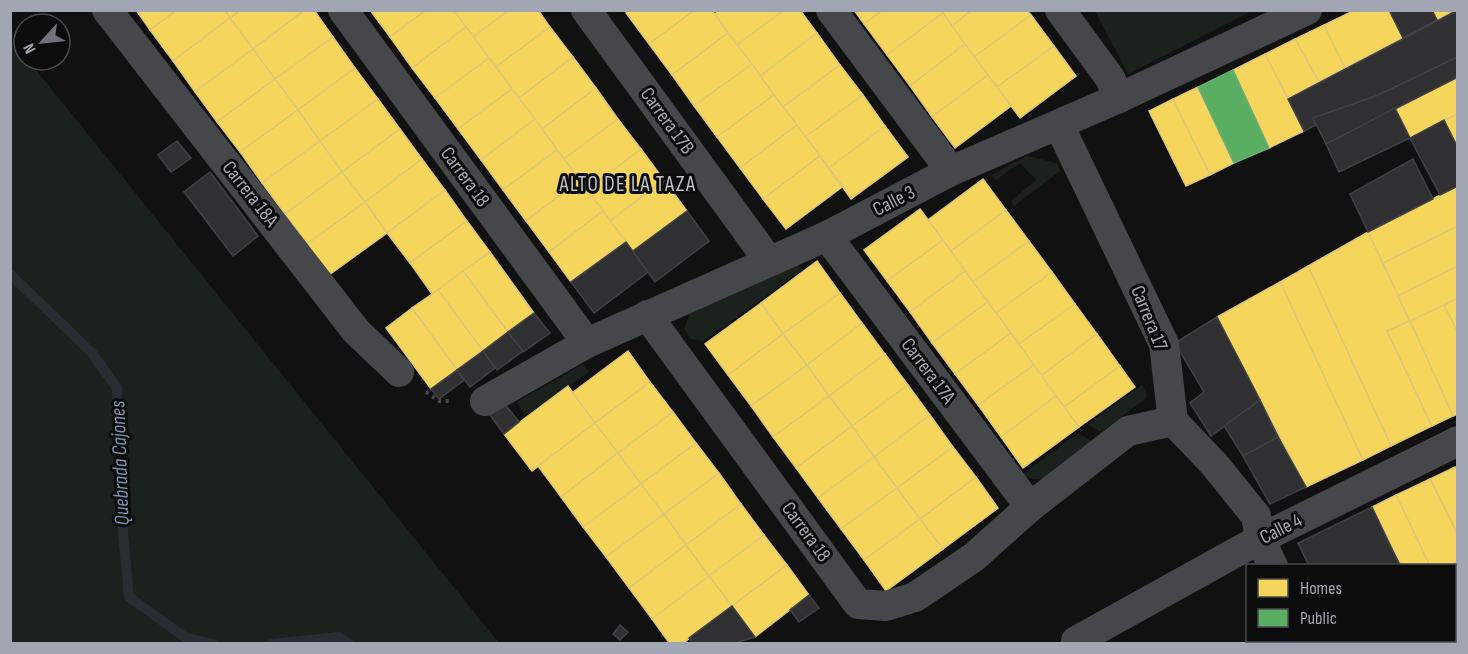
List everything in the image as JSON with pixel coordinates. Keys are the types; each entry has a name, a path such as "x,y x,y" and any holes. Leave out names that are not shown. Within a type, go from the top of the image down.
{"street":[{"name":"Carrera 18A","path":"107,10 356,331 399,372"},
{"name":"Carrera 18","path":"344,10 587,343"},
{"name":"Carrera 17B","path":"586,10 769,261"},
{"path":"831,10 951,171"},
{"path":"1060,10 1110,78 1119,99"},
{"name":"Calle 3","path":"485,401 587,343 827,236 951,171 1119,99 1307,10"},
{"name":"Carrera 17","path":"1059,125 1164,344 1173,421"},
{"name":"Carrera 17A","path":"827,236 1030,507"},
{"name":"Carrera 18","path":"647,315 858,604 886,606 915,597 974,557 1030,507"},
{"path":"1030,507 1128,431 1173,421 1214,464 1256,516 1260,539 1272,564"},
{"name":"Calle 4","path":"1076,641 1260,539 1458,441"}],"path":[{"path":"399,372 439,401 485,401"}],"shaded area":[{"path":"1095,11 1252,11 1128,74"},
{"path":"10,38 12,40 12,72 38,72 499,643 11,643"},
{"path":"1027,156 1057,163 1060,171 1014,206 1011,201 1036,180 1020,163 996,180 991,175"},
{"path":"798,264 802,270 704,341 691,339 684,329 691,311"},
{"path":"583,364 589,372 525,416 517,402"},
{"path":"1142,385 1147,395 1145,399 1101,432 1088,424"},
{"path":"1078,433 1094,442 1061,470 1042,478 1032,479 1022,475"}],"building: Homes":[{"path":"136,10 177,10 150,30"},
{"path":"177,10 225,10 230,18 173,61 150,30"},
{"path":"225,10 241,10 230,18"},
{"path":"241,10 305,10 253,49 230,18"},
{"path":"305,10 314,10 333,37 275,79 253,49"},
{"path":"370,10 426,10 390,37"},
{"path":"426,10 454,10 466,27 412,68 390,37"},
{"path":"454,10 509,10 473,37"},
{"path":"509,10 538,10 550,27 496,67 473,37"},
{"path":"630,10 695,10 649,44 626,13"},
{"path":"695,10 712,10 728,33 672,75 649,44"},
{"path":"719,10 784,10 737,45 715,14"},
{"path":"784,10 800,10 817,33 760,76 737,45"},
{"path":"854,10 883,10 864,24"},
{"path":"883,10 941,10 943,13 887,55 864,24"},
{"path":"941,10 972,10 952,26"},
{"path":"972,10 1027,10 1031,15 974,57 952,26"},
{"path":"1355,10 1389,10 1403,38 1345,68 1324,25"},
{"path":"1432,10 1455,10 1437,20"},
{"path":"943,13 965,44 910,86 887,55"},
{"path":"1031,15 1054,46 997,87 974,57"},
{"path":"230,18 253,49 195,92 173,61"},
{"path":"1324,25 1345,68 1319,82 1295,39"},
{"path":"466,27 489,58 435,98 412,68"},
{"path":"550,27 573,57 519,98 496,67"},
{"path":"728,33 752,64 694,106 672,75"},
{"path":"817,33 840,65 783,107 760,76"},
{"path":"333,37 355,68 298,110 275,79"},
{"path":"1295,39 1319,82 1288,99 1265,54"},
{"path":"965,44 988,75 932,117 910,86"},
{"path":"1054,46 1076,76 1020,118 997,87"},
{"path":"253,49 275,79 217,122 195,92"},
{"path":"1265,54 1304,131 1269,148 1233,70"},
{"path":"573,57 596,88 542,129 519,98"},
{"path":"489,58 512,89 458,129 435,98"},
{"path":"752,64 774,95 717,137 694,106"},
{"path":"840,65 863,95 805,137 783,107"},
{"path":"355,68 378,99 320,141 298,110"},
{"path":"988,75 1011,106 955,148 932,117"},
{"path":"1458,77 1458,114 1410,138 1395,108"},
{"path":"275,79 298,110 240,152 217,122"},
{"path":"1198,87 1234,163 1210,175 1173,99"},
{"path":"596,88 618,119 564,159 542,129"},
{"path":"512,89 535,119 481,160 458,129"},
{"path":"774,95 797,125 740,168 717,137"},
{"path":"863,95 885,126 829,168 805,137"},
{"path":"378,99 400,129 342,172 320,141"},
{"path":"1173,99 1210,175 1186,186 1149,111"},
{"path":"298,110 320,141 262,183 240,152"},
{"path":"1458,114 1458,148 1444,120"},
{"path":"535,119 557,150 503,190 481,160"},
{"path":"618,119 641,149 587,190 564,159"},
{"path":"797,125 820,156 763,199 740,168"},
{"path":"885,126 908,157 851,199 829,168"},
{"path":"400,129 422,159 365,202 342,172"},
{"path":"320,141 342,172 285,214 262,183"},
{"path":"641,149 664,180 610,221 587,190"},
{"path":"557,150 580,180 526,221 503,190"},
{"path":"820,156 842,187 786,229 763,199"},
{"path":"422,159 445,190 387,233 365,202"},
{"path":"342,172 365,202 307,244 285,214"},
{"path":"983,179 1006,210 951,251 928,220"},
{"path":"580,180 603,211 549,252 526,221"},
{"path":"664,180 687,211 633,251 610,221"},
{"path":"1458,186 1458,226 1383,263 1368,232"},
{"path":"445,190 467,221 410,263 387,233"},
{"path":"365,202 387,233 329,275 307,244"},
{"path":"920,209 943,240 887,281 864,250"},
{"path":"1006,210 1029,241 973,282 951,251"},
{"path":"603,211 626,242 571,282 549,252"},
{"path":"467,221 490,252 432,294 410,263"},
{"path":"1458,226 1458,266 1398,296 1383,263"},
{"path":"1368,232 1410,321 1387,331 1432,426 1391,446 1308,266"},
{"path":"943,240 965,271 910,312 887,281"},
{"path":"1029,241 1052,272 996,313 973,282"},
{"path":"490,252 534,313 508,332 463,271"},
{"path":"817,261 840,293 783,334 761,303"},
{"path":"1308,266 1391,446 1363,460 1280,282"},
{"path":"1458,266 1458,298 1410,321 1398,296"},
{"path":"463,271 508,332 483,351 438,290"},
{"path":"965,271 988,302 932,343 910,312"},
{"path":"1052,272 1075,304 1019,344 996,313"},
{"path":"1280,282 1363,460 1306,487 1217,317"},
{"path":"438,290 483,351 457,370 412,308"},
{"path":"840,293 862,323 807,365 783,334"},
{"path":"1458,298 1458,333 1444,305"},
{"path":"988,302 1011,333 955,374 932,343"},
{"path":"761,303 783,334 728,375 705,344"},
{"path":"1075,304 1097,334 1041,376 1019,344"},
{"path":"1444,305 1458,333 1458,414 1453,416 1410,321"},
{"path":"412,308 457,370 431,389 386,328"},
{"path":"1410,321 1453,416 1432,426 1387,331"},
{"path":"862,323 885,354 829,396 807,365"},
{"path":"1011,333 1034,365 978,405 955,374"},
{"path":"783,334 807,365 751,406 728,375"},
{"path":"1097,334 1120,366 1064,407 1041,376"},
{"path":"628,351 650,382 595,423 572,393"},
{"path":"885,354 908,385 852,426 829,396"},
{"path":"807,365 829,396 773,437 751,406"},
{"path":"1034,365 1056,396 1001,437 978,405"},
{"path":"1120,366 1135,387 1079,427 1064,407"},
{"path":"650,382 673,412 618,453 595,423"},
{"path":"908,385 930,415 874,457 852,426"},
{"path":"568,386 595,423 532,471 504,434"},
{"path":"829,396 852,426 796,468 773,437"},
{"path":"1056,396 1079,427 1023,468 1001,437"},
{"path":"673,412 696,443 641,484 618,453"},
{"path":"930,415 953,447 897,488 874,457"},
{"path":"595,423 618,453 561,497 538,466"},
{"path":"852,426 874,457 818,498 796,468"},
{"path":"696,443 719,473 664,514 641,484"},
{"path":"953,447 976,477 920,519 897,488"},
{"path":"618,453 641,484 583,527 561,497"},
{"path":"874,457 897,488 841,529 818,498"},
{"path":"1455,467 1458,472 1458,534 1430,479"},
{"path":"719,473 741,504 686,545 664,514"},
{"path":"976,477 998,508 943,549 920,519"},
{"path":"1430,479 1458,536 1458,561 1453,564 1429,564 1396,495"},
{"path":"641,484 664,514 606,557 583,527"},
{"path":"897,488 920,519 864,560 841,529"},
{"path":"1396,495 1429,564 1401,564 1372,507"},
{"path":"741,504 764,535 709,576 686,545"},
{"path":"664,514 686,545 629,588 606,557"},
{"path":"920,519 943,549 886,591 864,560"},
{"path":"764,535 787,565 732,606 709,576"},
{"path":"686,545 709,576 652,619 629,588"},
{"path":"1458,561 1458,644 1442,644 1441,642 1456,642 1456,564 1453,564"},
{"path":"787,565 809,595 755,637 732,606"},
{"path":"709,576 732,606 682,644 670,644 652,619"}],"building: Public":[{"path":"1233,70 1269,148 1234,163 1198,87"}],"building: Other":[{"path":"1389,10 1432,10 1437,20 1403,38"},
{"path":"1458,10 1458,57 1376,96 1313,118 1316,125 1304,131 1288,99"},
{"path":"1458,57 1458,77 1326,144 1313,118 1376,96"},
{"path":"1395,108 1410,138 1339,172 1326,144"},
{"path":"1444,120 1458,148 1458,186 1440,195 1410,138"},
{"path":"177,141 191,158 171,172 158,155"},
{"path":"1413,159 1433,199 1368,232 1350,194"},
{"path":"210,172 258,236 233,256 184,192"},
{"path":"687,211 709,241 655,282 633,251"},
{"path":"626,242 648,272 594,313 571,282"},
{"path":"534,313 550,333 523,352 508,332"},
{"path":"1217,317 1260,400 1211,436 1190,403 1204,392 1175,343"},
{"path":"508,332 523,351 497,370 483,351"},
{"path":"483,351 495,368 470,387 457,370"},
{"path":"457,370 464,380 439,399 431,389"},
{"path":"1260,400 1278,437 1243,456 1224,426"},
{"path":"504,403 519,422 504,434 489,414"},
{"path":"1278,437 1306,487 1270,504 1243,456"},
{"path":"1372,507 1399,564 1308,564 1298,543"},
{"path":"809,595 819,608 799,622 790,610"},
{"path":"732,606 755,637 732,644 693,644 689,638"},
{"path":"620,625 628,632 620,640 613,634"}],"waterway":[{"name":"Quebrada Cajones","path":"10,274 92,353 117,388 120,500 129,597 186,638 213,644"},
{"name":"Quebrada Cajones","path":"272,644 338,637 349,644"}],"district":[{"name":"ALTO DE LA TAZA","path":"628,184"}]}
